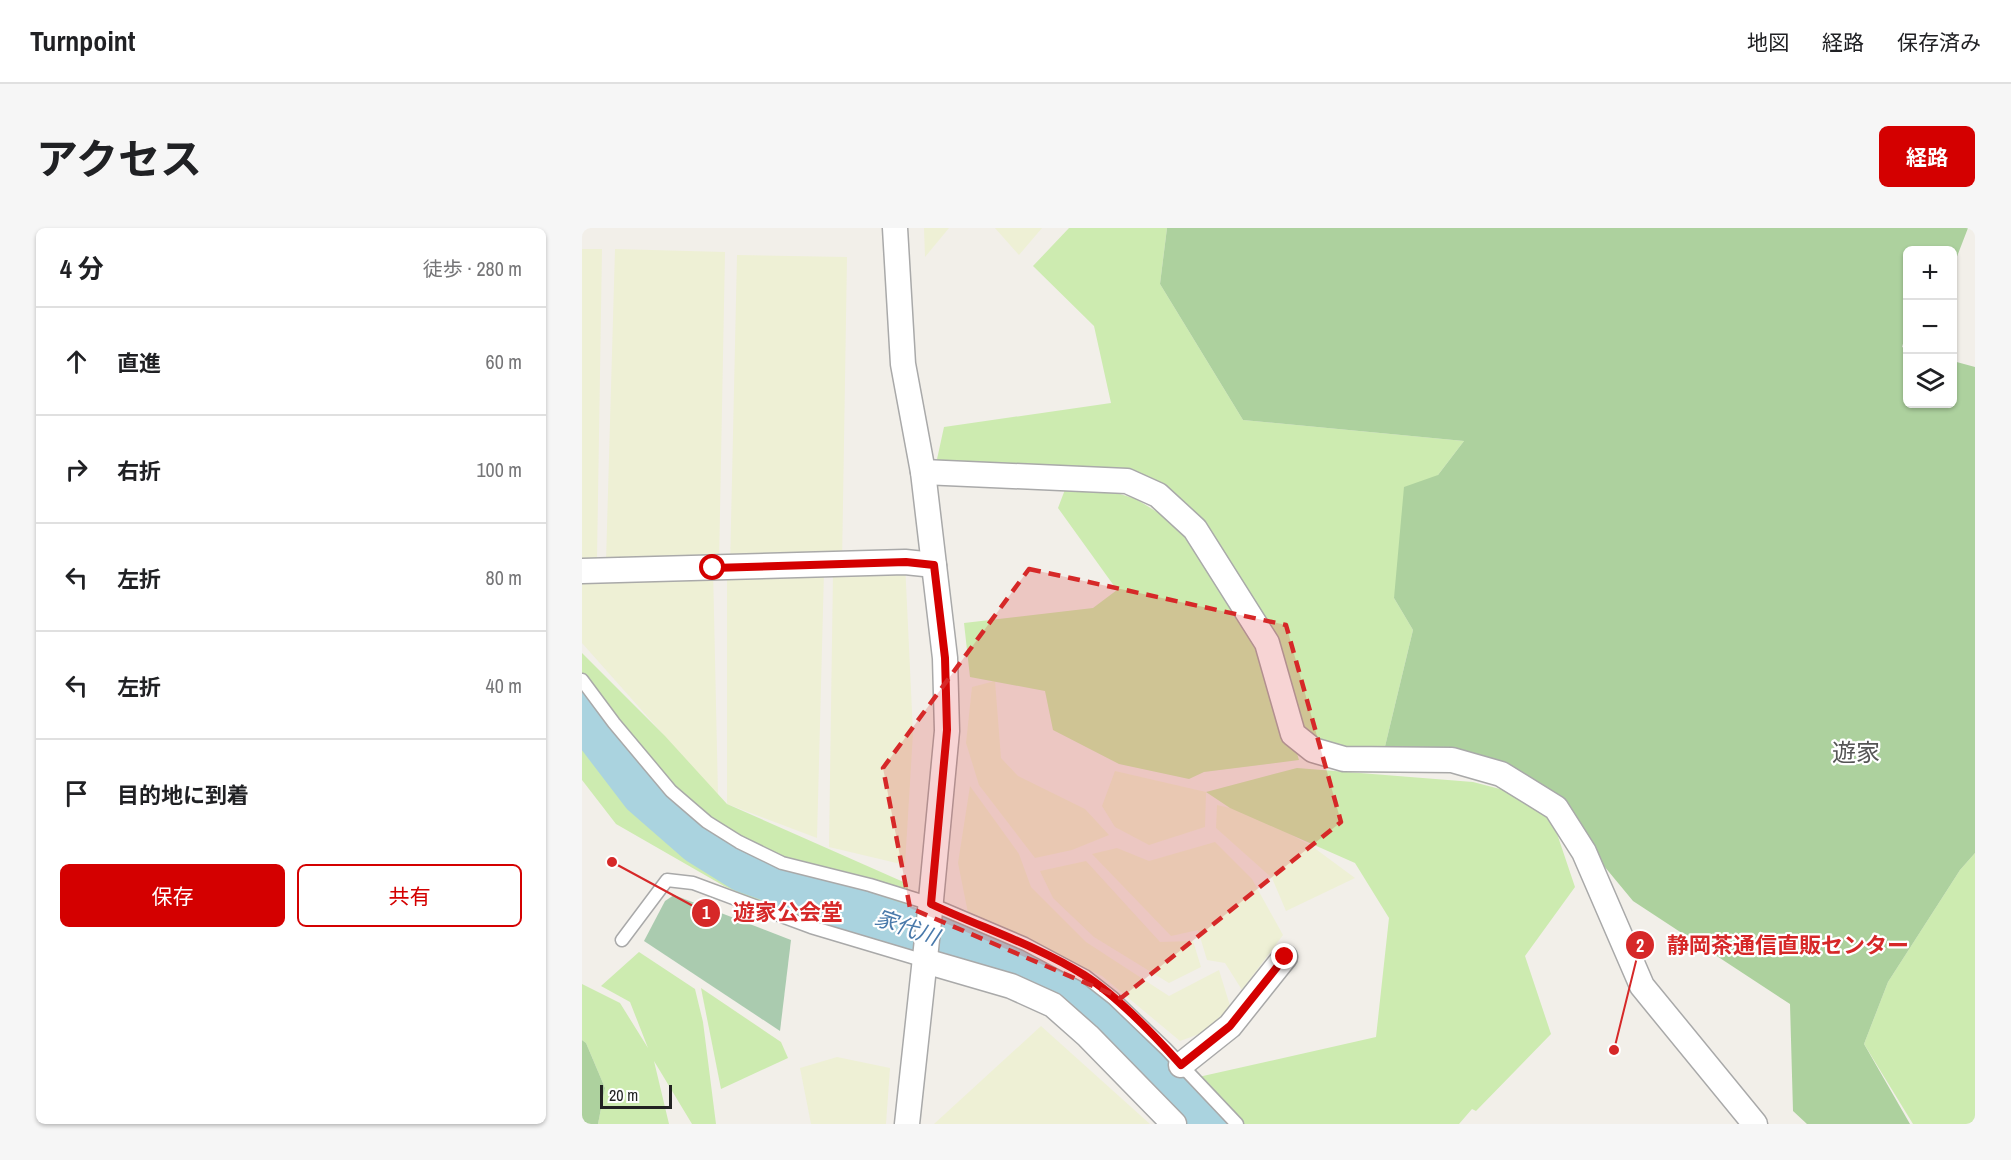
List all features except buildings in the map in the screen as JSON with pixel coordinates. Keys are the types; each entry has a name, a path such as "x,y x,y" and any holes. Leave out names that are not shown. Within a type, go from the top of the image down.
{"street":[{"path":"895,228 903,364 923,472 945,658 947,730 907,1124"},
{"path":"923,472 1126,481 1158,495 1195,529 1268,643 1293,734 1299,739 1313,750 1344,759 1452,760 1501,774 1556,808 1584,852 1642,986 1755,1124"},
{"path":"582,571 906,562 934,565"},
{"path":"1181,1065 1230,1026 1285,957"},
{"path":"924,961 1011,986 1053,1005 1088,1036 1174,1124"}],"lane":[{"path":"582,680 614,723 671,791 707,822 739,842 782,863 870,885 930,913 1025,944 1085,976 1113,998 1237,1124"},
{"path":"622,940 667,880 693,883 812,927 924,961"}],"highlighted area":[{"path":"1029,569 1286,625 1341,822 1121,998 910,908 883,768"}],"green space":[{"path":"924,228 949,228 925,257"},
{"path":"995,228 1042,228 1019,255"},
{"path":"1069,228 1167,228 1160,284 1243,420 1464,441 1438,475 1394,598 1413,630 1382,759 1313,750 1277,689 1299,760 1204,772 1189,779 1119,764 1053,730 1045,691 970,677 964,623 1093,608 1117,590 1058,508 1069,479 934,473 944,427 1111,403 1094,326 1033,266","holes":["1072,479 1158,495 1199,538 1136,499"]},
{"path":"1167,228 1968,228 1957,257 1957,246 1903,246 1903,408 1957,408 1957,362 1975,367 1975,853 1960,870 1888,982 1864,1044 1910,1124 1807,1124 1793,1111 1790,1004 1633,901 1556,808 1501,774 1382,759 1413,630 1394,598 1404,487 1438,475 1464,441 1243,420 1160,284"},
{"path":"582,249 602,249 597,559 582,568"},
{"path":"615,249 725,252 719,564 606,562"},
{"path":"737,255 847,257 842,564 730,568"},
{"path":"905,562 913,733 905,865 829,847 833,572"},
{"path":"713,568 718,796 582,643 582,584 600,576"},
{"path":"824,571 817,838 727,804 727,572"},
{"path":"582,653 665,736 727,804 908,884 905,950 811,927 724,886 616,824 582,780"},
{"path":"995,681 1001,758 1018,776 1085,809 1109,835 1072,850 1035,858 979,785 966,743 972,687"},
{"path":"1297,768 1473,782 1546,801 1575,887 1525,956 1551,1034 1476,1111 1472,1109 1459,1124 1237,1124 1194,1078 1376,1037 1389,918 1355,863 1230,808 1206,792"},
{"path":"1115,771 1206,792 1205,827 1149,845 1115,827 1102,806"},
{"path":"970,786 1019,854 1031,887 1086,942 1169,996 1219,970 1231,1009 1216,1028 1180,1041 1102,976 968,913 958,863"},
{"path":"1217,805 1252,813 1313,847 1355,878 1286,911 1272,878 1216,828"},
{"path":"1215,842 1252,879 1283,935 1242,990 1225,963 1207,960 1198,930 1171,936 1092,854 1117,848 1149,861"},
{"path":"1975,853 1975,1124 1913,1124 1864,1044 1888,982 1960,870"},
{"path":"1086,861 1160,942 1193,941 1201,967 1169,983 1094,937 1053,898 1040,871"},
{"path":"674,895 791,940 780,1031 644,941 665,901"},
{"path":"956,926 1071,978 1140,1033 1178,1074 1231,1124 1178,1124 1056,1003 943,963"},
{"path":"639,952 695,989 703,1022 716,1124 692,1124 654,1061 669,1124 598,1124 605,1088 586,1043 582,1040 582,984 620,1003 648,1048 630,1002 601,986"},
{"path":"701,988 781,1042 788,1058 721,1089"},
{"path":"1041,1026 1150,1124 934,1124"},
{"path":"582,1040 586,1043 605,1088 598,1124 582,1124"},
{"path":"837,1057 890,1068 886,1124 811,1124 800,1068"}],"waterway":[{"name":"家代川","path":"582,714 643,794 698,842 743,870 999,959 1060,986 1108,1025 1206,1124"}],"place":[{"name":"遊家公会堂","path":"612,862"},
{"name":"静岡茶通信直販センター","path":"1614,1050"}],"district":[{"name":"遊家","path":"1856,753"}],"route":[{"path":"713,568 906,562 934,565 945,658 947,730 931,904 963,920 1025,944 1085,976 1113,998 1181,1065 1230,1026 1285,957"}]}
